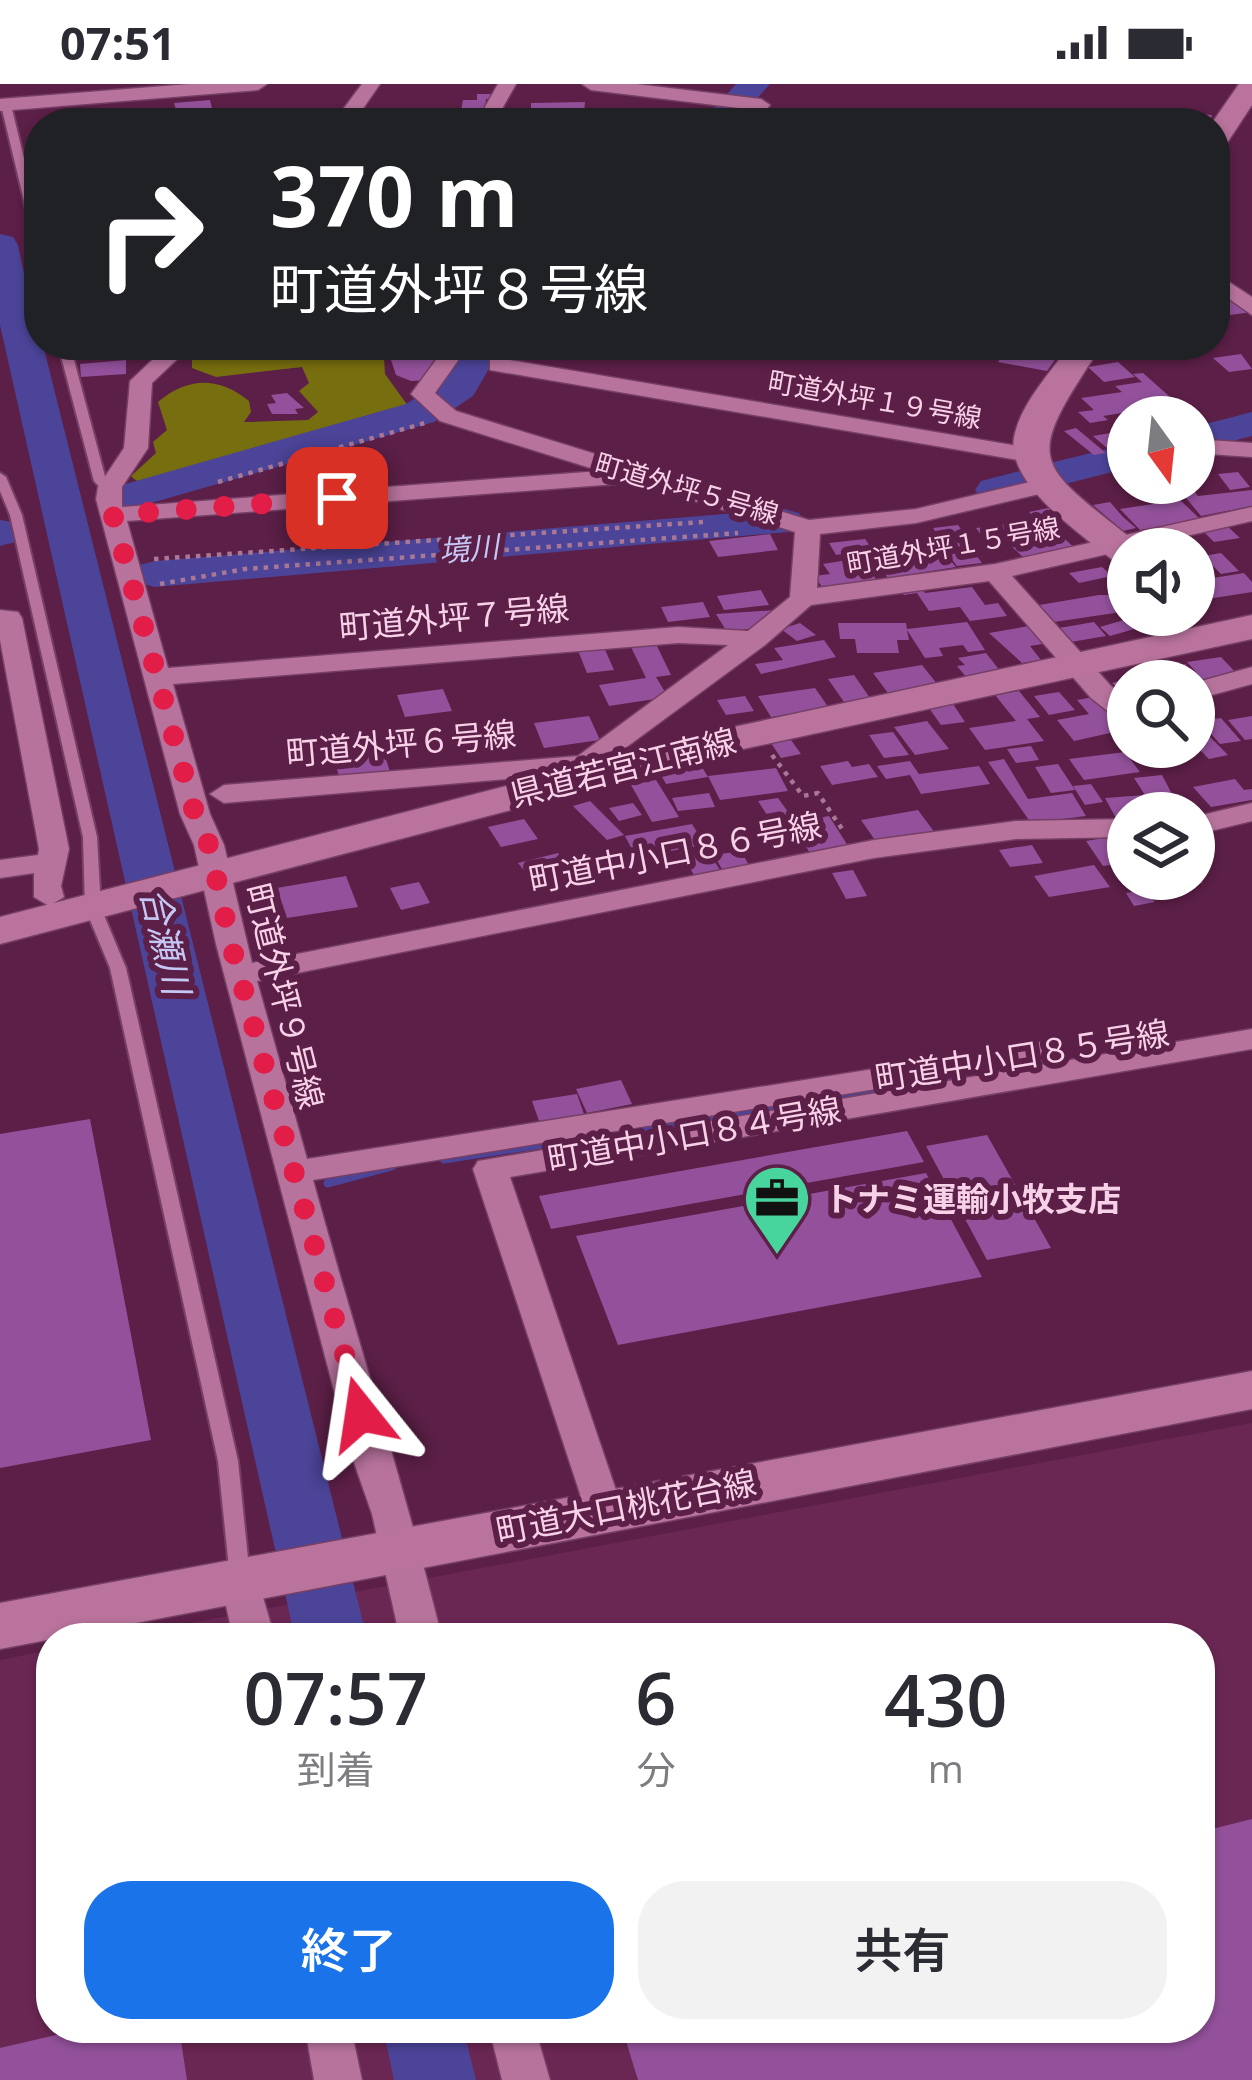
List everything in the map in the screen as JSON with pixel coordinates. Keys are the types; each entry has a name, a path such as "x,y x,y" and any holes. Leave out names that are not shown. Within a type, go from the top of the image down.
{"main road":[{"path":"1230,117 1252,84"},
{"path":"1077,360 1033,430 1040,474 1107,535"},
{"path":"1222,624 1252,661"},
{"name":"県道若宮江南線","path":"0,931 211,877 582,771 1080,664 1222,624"},
{"name":"町道大口桃花台線","path":"0,1626 1252,1390"}],"street":[{"path":"2,105 62,92 257,84"},
{"path":"591,84 728,95"},
{"path":"164,360 141,381 136,448 111,502 163,510 642,476"},
{"path":"438,409 423,392 447,360"},
{"name":"町道外坪１９号線","path":"498,365 1040,474"},
{"name":"町道外坪５号線","path":"438,409 795,521 803,598"},
{"path":"1215,448 1252,451"},
{"path":"795,521 883,521 987,495 1040,474"},
{"name":"町道外坪９号線","path":"111,502 416,1623"},
{"name":"町道外坪１５号線","path":"1200,528 1252,514"},
{"name":"町道外坪１５号線","path":"803,598 1107,552"},
{"path":"995,572 1107,697"},
{"path":"582,771 803,598"},
{"path":"0,618 9,618 54,849 46,886 50,897"},
{"name":"町道外坪７号線","path":"158,677 678,635 756,639"},
{"path":"1215,686 1252,675"},
{"name":"町道外坪６号線","path":"224,794 582,771"},
{"path":"1215,821 1252,812"},
{"name":"町道中小口８６号線","path":"240,975 858,853 1016,830 1107,828"},
{"path":"0,869 52,862"},
{"name":"町道中小口８５号線","path":"294,1172 1252,1017"},
{"name":"町道中小口８４号線","path":"603,1511 490,1169 1252,1039"},
{"path":"248,1577 253,1623"},
{"path":"331,2043 338,2080"},
{"path":"516,2043 526,2080"}],"lane":[{"path":"2,105 24,186"},
{"path":"68,360 100,481 111,502"},
{"path":"0,477 90,837 99,906 118,968 229,1461 248,1577"}],"path":[{"path":"163,510 190,490 438,409"},
{"path":"130,575 795,521"},
{"path":"130,575 754,531"},
{"path":"754,734 803,796 818,793 858,853"}],"shaded area":[{"path":"192,360 384,360 385,374 416,417 330,449 212,483 164,491 146,486 131,476 156,453 153,442 167,430 158,402 181,388 203,383 226,387 249,401 251,412 244,422 308,420 318,412 299,391 309,383 302,367 216,377 192,368"},
{"path":"1252,1423 1252,2080 0,2080 0,1660 36,1653 36,2043 1215,2043 1215,1623 191,1623"}],"building":[{"path":"477,94 496,94 495,99 486,99 485,108 462,108 463,100 477,100"},
{"path":"210,100 212,108 176,108 174,103"},
{"path":"585,102 584,108 531,108 531,103"},
{"path":"1230,295 1252,310 1230,315"},
{"path":"1241,354 1252,369 1229,372 1215,360 1230,360 1230,356"},
{"path":"126,360 126,374 81,377 80,364"},
{"path":"391,360 443,360 428,380 411,381 396,375"},
{"path":"1000,360 1055,360 1047,371"},
{"path":"1118,362 1135,377 1104,382 1088,367"},
{"path":"1143,373 1169,396 1107,396 1107,415 1103,416 1107,420 1090,423 1078,412 1094,410 1081,398 1122,392 1115,386 1142,382 1133,374"},
{"path":"287,393 304,408 295,409 298,414 272,414 267,404 276,403 271,395"},
{"path":"1076,428 1106,453 1094,455 1064,431"},
{"path":"1107,434 1107,448 1093,436"},
{"path":"1238,472 1250,487 1230,490 1218,474"},
{"path":"1252,490 1252,506 1201,516 1191,504 1215,504 1215,494"},
{"path":"1112,504 1136,528 1120,528 1093,505"},
{"path":"1184,504 1201,520 1138,528 1120,509"},
{"path":"1053,507 1068,520 1044,525 1029,512"},
{"path":"1007,524 1021,540 1058,533 1076,549 1025,559 1007,542 989,545 976,528"},
{"path":"1225,524 1240,538 1215,542 1215,528 1200,528"},
{"path":"958,525 973,546 948,550 933,528"},
{"path":"770,534 778,550 718,557 709,541"},
{"path":"865,539 873,550 836,555 829,543"},
{"path":"972,550 982,563 957,566 947,553"},
{"path":"943,552 956,567 888,578 876,562"},
{"path":"1221,553 1239,571 1221,574 1215,568 1215,554"},
{"path":"860,558 876,579 823,588 814,576 830,574 823,564"},
{"path":"1102,567 1107,577 1079,583 1069,573"},
{"path":"1244,573 1252,582 1252,592 1215,598 1215,578"},
{"path":"918,583 925,593 972,587 985,605 998,603 1007,616 970,621 960,607 929,611 917,593 904,595 897,587"},
{"path":"761,590 769,605 724,610 717,596"},
{"path":"1107,595 1107,614 1054,622 1039,605"},
{"path":"703,602 710,617 668,622 661,607"},
{"path":"775,610 779,616 762,619 767,626 727,632 716,614"},
{"path":"967,622 985,650 968,652 963,645 939,648 943,656 925,658 907,630 909,640 897,640 899,653 857,653 855,639 840,639 838,623 906,623 907,629"},
{"path":"1094,622 1106,636 1071,642 1059,628"},
{"path":"800,623 816,635 797,641 781,629"},
{"path":"1040,624 1055,642 1030,646 1041,660 1022,663 989,633"},
{"path":"824,640 836,657 761,674 755,664 783,660 774,648"},
{"path":"656,644 671,675 656,677 668,697 609,706 599,685 646,678 631,647"},
{"path":"603,645 614,670 587,673 577,648"},
{"path":"986,653 1001,672 967,678 957,666 965,665 958,658"},
{"path":"1221,657 1238,675 1215,679 1215,660 1201,660"},
{"path":"922,665 938,685 888,693 873,673"},
{"path":"854,675 870,698 844,702 828,679"},
{"path":"815,688 829,708 771,717 758,696"},
{"path":"443,689 452,711 405,717 397,695"},
{"path":"1019,691 1040,717 1027,719 1044,741 985,750 969,728 1016,721 995,695"},
{"path":"1059,692 1075,710 1049,715 1034,696"},
{"path":"1105,695 1107,734 1074,741 1057,720 1089,714 1077,700"},
{"path":"745,696 754,711 726,715 717,700"},
{"path":"953,704 965,722 941,725 929,708"},
{"path":"589,716 600,740 544,748 534,723"},
{"path":"1252,716 1252,739 1245,740 1228,720"},
{"path":"1221,718 1241,741 1220,744 1215,738 1215,719"},
{"path":"927,721 949,749 915,755 894,727"},
{"path":"893,732 909,755 884,758 869,735"},
{"path":"791,740 801,754 781,758 771,743"},
{"path":"1215,742 1228,755 1215,758"},
{"path":"1031,746 1039,760 1016,763 1007,749"},
{"path":"384,753 391,775 341,782 334,760"},
{"path":"1107,754 1107,768 1137,768 1140,772 1084,780 1069,759"},
{"path":"1004,759 1028,799 1072,793 1086,816 1031,823 988,762"},
{"path":"848,761 852,767 869,764 878,777 832,785 820,766"},
{"path":"910,761 919,774 979,766 990,784 921,794 910,775 886,779 877,766"},
{"path":"699,762 708,777 666,784 657,768"},
{"path":"1058,764 1075,790 1051,793 1035,767"},
{"path":"776,768 788,791 720,800 708,776"},
{"path":"1162,775 1171,792 1143,792 1134,778"},
{"path":"1235,779 1244,790 1252,789 1252,800 1215,806 1215,792 1198,792 1193,787"},
{"path":"656,780 679,817 652,822 631,785"},
{"path":"1091,784 1103,802 1085,805 1073,786"},
{"path":"709,793 715,807 678,811 672,798"},
{"path":"778,798 791,816 770,820 758,801"},
{"path":"590,801 624,835 607,840 573,806"},
{"path":"633,803 642,815 619,821 609,808"},
{"path":"918,810 935,833 877,843 861,820"},
{"path":"829,816 850,849 812,856 805,845 792,847 778,825"},
{"path":"524,819 538,839 501,847 488,827"},
{"path":"692,824 705,845 636,857 625,836"},
{"path":"1107,838 1107,866 1103,866 1086,841"},
{"path":"1032,845 1043,863 1010,867 999,850"},
{"path":"708,851 720,870 694,875 683,856"},
{"path":"741,851 750,867 723,871 714,855"},
{"path":"558,853 577,877 538,888 518,863"},
{"path":"1094,865 1107,887 1049,897 1034,876"},
{"path":"853,870 867,896 846,899 832,873"},
{"path":"346,876 358,907 287,918 277,888"},
{"path":"419,882 430,903 401,910 390,888"},
{"path":"1130,900 1155,902 1134,906"},
{"path":"621,1080 632,1104 587,1113 576,1089"},
{"path":"577,1094 584,1114 539,1121 532,1101"},
{"path":"90,1119 151,1440 0,1468 0,1134"},
{"path":"907,1131 924,1162 551,1229 539,1196"},
{"path":"987,1135 1051,1248 987,1260 926,1146"},
{"name":"トナミ運輸小牧支店","path":"926,1173 982,1277 618,1345 576,1236"},
{"path":"1252,1819 1252,2080 638,2080 627,2043 1215,2043 1215,1828"},
{"path":"36,2040 181,2043 187,2080 0,2080 0,2048"}],"waterway":[{"path":"731,108 754,84"},
{"name":"合瀬川","path":"0,245 24,346"},
{"name":"合瀬川","path":"27,360 327,1623"},
{"path":"130,496 420,413 459,388 475,360"},
{"name":"境川","path":"1215,434 1252,424"},
{"name":"境川","path":"1065,472 1107,461"},
{"name":"境川","path":"996,490 1024,483"},
{"name":"境川","path":"155,574 784,522"},
{"path":"0,533 4,532"},
{"path":"444,1159 961,1079"},
{"path":"328,1183 392,1166"},
{"name":"合瀬川","path":"426,2043 435,2080"}],"place":[{"name":"トナミ運輸小牧支店","path":"777,1257"}],"route":[{"path":"337,498 113,515 195,814 209,845 231,944 361,1414"}]}
